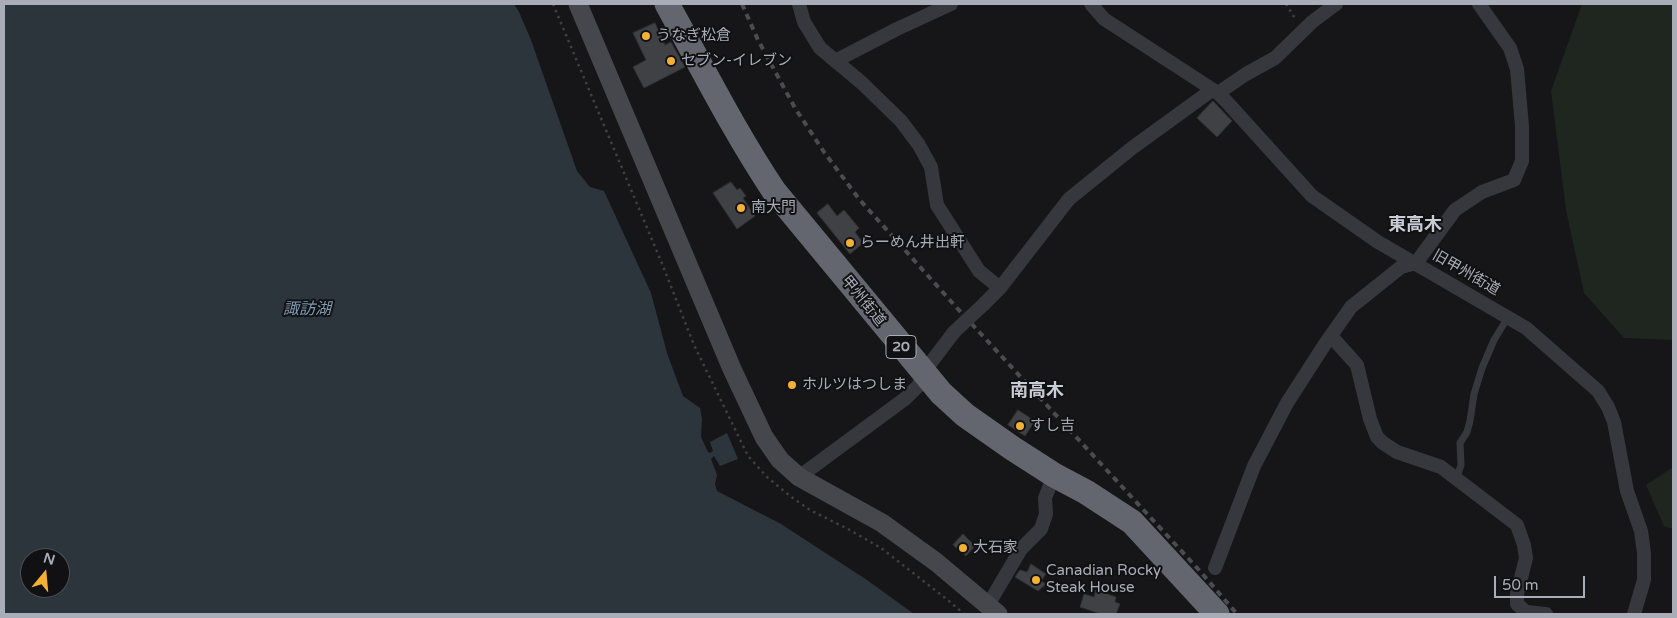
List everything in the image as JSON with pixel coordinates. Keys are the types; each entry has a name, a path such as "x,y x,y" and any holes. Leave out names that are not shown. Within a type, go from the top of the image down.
{"highway":[{"name":"甲州街道","path":"667,4 721,104 774,191 941,393 965,415 1012,448 1132,522 1217,614"}],"street":[{"path":"578,4 732,369 764,437 780,460 799,477 882,524 936,562 993,609 1021,549 1041,528 1046,514 1045,498 1054,475"},
{"path":"799,4 804,22 820,48 862,83 894,115 919,145 931,167 937,205 978,271 1000,288"},
{"path":"835,61 951,4"},
{"name":"旧甲州街道","path":"1091,4 1104,19 1226,101 1312,196 1378,242 1526,328 1598,391 1608,407 1614,422 1628,491 1642,532 1644,580 1634,614"},
{"path":"799,477 906,398 919,385 923,373 954,332 1000,288 1069,199 1132,148 1215,92 1275,58 1303,31 1336,4"},
{"path":"1215,568 1254,466 1287,403 1351,307 1401,267 1416,263 1454,210 1482,192 1514,180 1522,161 1522,126 1517,69 1510,48 1479,4"},
{"path":"1331,336 1357,365 1370,419 1377,437 1383,444 1397,452 1441,467 1517,525 1524,544 1526,558 1517,594 1517,604 1526,612 1546,614"}],"lane":[{"path":"1456,480 1461,465 1460,443 1470,421 1474,394 1482,368 1494,340 1508,317"}],"path":[{"path":"1286,4 1303,31"}],"shaded area":[{"path":"1582,4 1673,4 1673,340 1624,338 1584,293 1566,210 1551,91"},
{"path":"1673,467 1673,529 1664,526 1646,485"}],"water":[{"name":"諏訪湖","path":"4,4 514,4 531,40 577,171 590,187 604,191 651,293 667,353 683,396 700,408 702,419 701,437 708,452 713,451 710,442 727,433 738,459 720,466 714,456 711,459 717,475 715,484 717,491 781,524 867,580 914,614 4,614"}],"building":[{"path":"655,23 665,45 671,42 685,67 644,88 633,67 646,60 633,33"},
{"path":"1213,101 1232,121 1217,137 1197,118"},
{"path":"731,182 737,190 740,188 746,196 743,198 755,216 737,229 713,193"},
{"path":"828,204 837,216 844,210 859,228 855,232 863,243 850,254 817,213"},
{"path":"1018,410 1035,421 1025,436 1008,425"},
{"path":"963,534 975,546 966,556 953,545"},
{"path":"1031,564 1046,574 1041,581 1046,584 1038,591 1015,577 1020,570 1027,572"},
{"path":"1096,590 1116,597 1115,602 1120,604 1116,614 1101,614 1080,607 1084,594 1094,597"}],"railway":[{"path":"742,4 758,40 795,108 824,152 859,199 1199,570 1237,614"}],"place":[{"name":"うなぎ松倉","path":"646,36"},
{"name":"セブン-イレブン","path":"671,61"},
{"name":"南大門","path":"741,208"},
{"name":"らーめん井出軒","path":"850,243"},
{"name":"ホルツはつしま","path":"792,385"},
{"name":"すし吉","path":"1020,426"},
{"name":"大石家","path":"963,548"},
{"name":"Canadian Rocky Steak House","path":"1036,580"}],"district":[{"name":"東高木","path":"1415,225"},
{"name":"南高木","path":"1037,391"}]}
